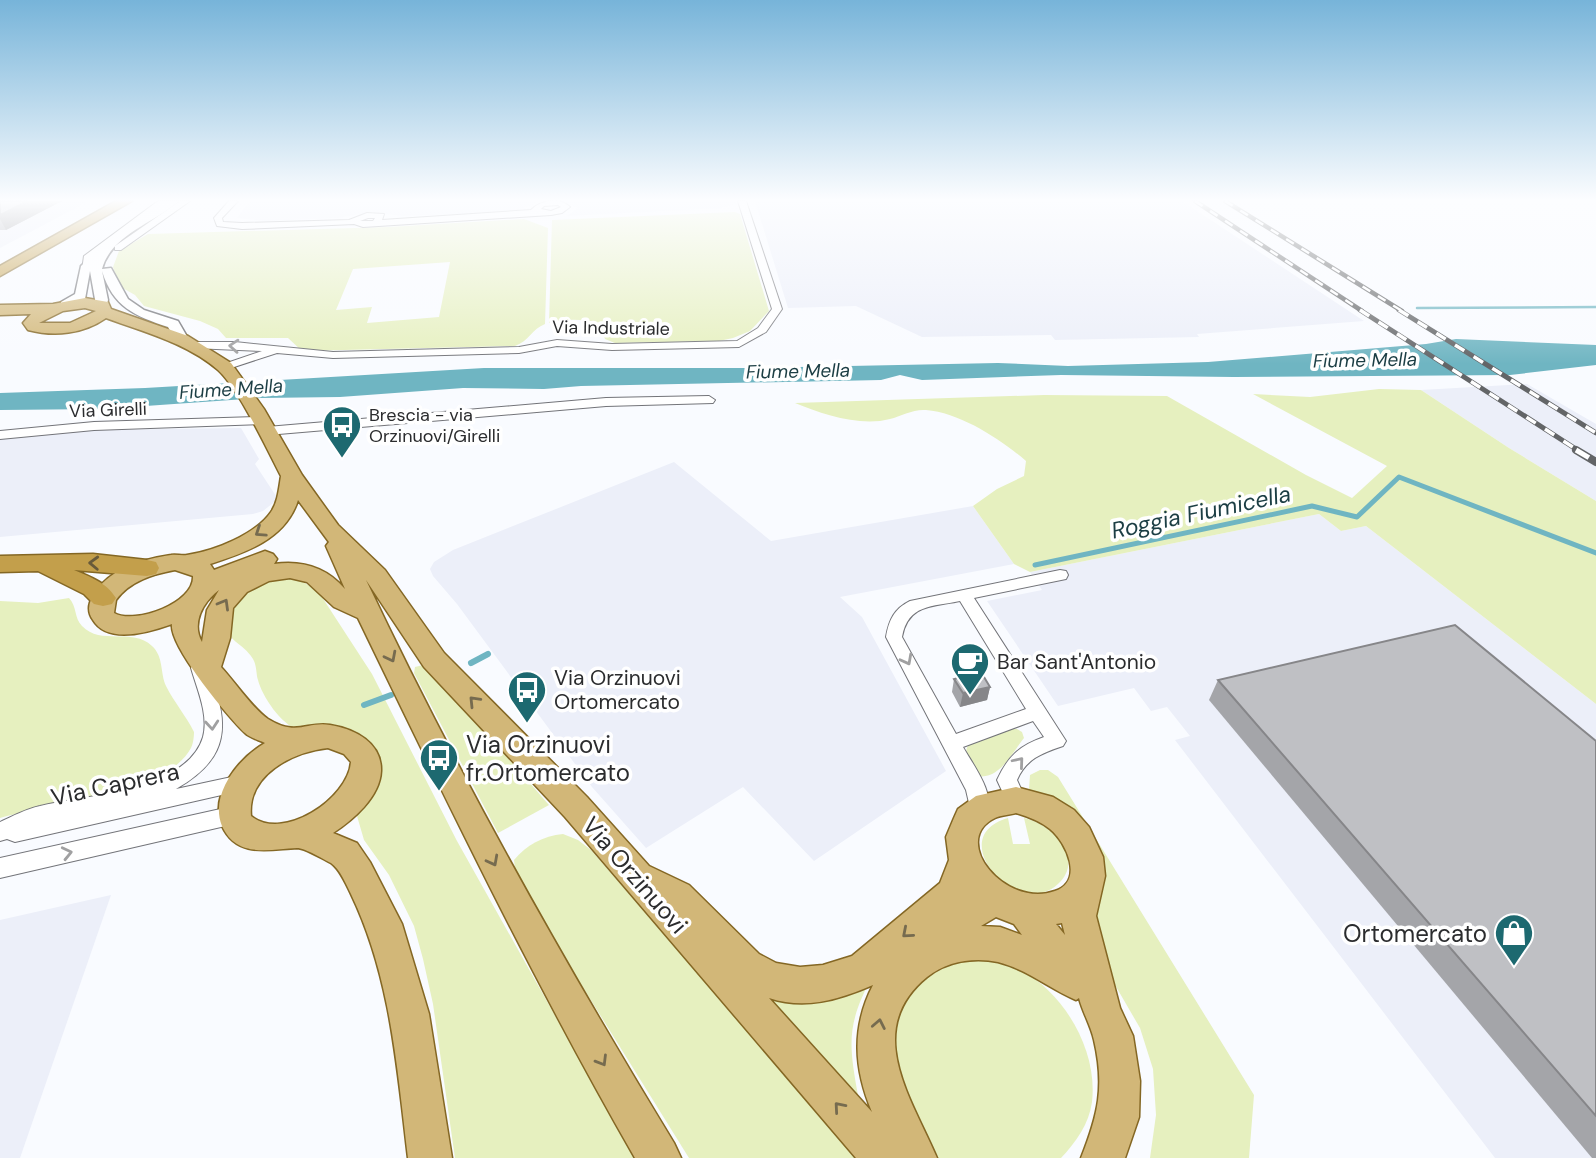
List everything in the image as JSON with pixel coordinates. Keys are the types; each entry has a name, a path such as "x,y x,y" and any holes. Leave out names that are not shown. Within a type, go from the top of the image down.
{"highway":[{"path":"2,276 16,270 20,261 31,255"},
{"path":"0,564 93,562 147,568"},
{"path":"41,565 93,588 103,598"}],"main road":[{"name":"Via Orzinuovi","path":"6,310 90,303 187,342 230,372 292,476 330,530 376,576 434,660 576,807 884,1158"},
{"path":"6,310 27,314 33,319 61,306"},
{"path":"68,328 94,319 103,309"},
{"name":"Via Orzinuovi","path":"33,319 31,323 34,327 137,324"},
{"path":"292,476 283,512 270,526 236,547 187,563 162,564 147,568 121,581 103,598 99,607 100,614 106,621 116,625 145,624 178,611 227,573 244,565 265,558 302,556 318,559 328,565 349,597 368,612"},
{"name":"Via Orzinuovi","path":"330,530 368,612 495,865 587,1037 659,1158"},
{"path":"187,563 198,566 205,572 207,580 187,615 184,633 202,664 257,727 295,742"},
{"path":"202,664 218,628 220,610 231,594 253,578 280,570 308,572 328,583 340,600 368,612"},
{"path":"145,624 158,630 184,633"},
{"path":"249,774 295,742 312,737 344,739 355,745 363,754 365,779 358,794 346,808 318,827 282,838 264,838 250,833 240,826 234,815 234,799 249,774 257,727"},
{"path":"1102,1013 1010,905 979,886 964,863 961,848 963,833 969,820 979,810 1001,801 1016,800 1046,808 1074,829 1086,852 1088,871 1078,916 1102,1013 1112,1036 1120,1081 1118,1117 1103,1158"},
{"path":"345,854 346,808"},
{"path":"302,834 345,854 384,923 410,1014 430,1158"},
{"path":"633,873 677,896 746,967 772,981 800,986 823,984 863,971 953,893 964,863"},
{"path":"915,1158 882,1087 876,1054 876,1029 884,1001 903,972 922,956 953,922 1010,905 1047,911 1060,908 1074,899 1085,883"},
{"path":"922,956 973,943 990,943 1017,951 1076,981"}],"street":[{"path":"61,306 76,300 83,292 85,268 90,255"},
{"path":"85,268 104,255"},
{"path":"112,255 106,265 113,289 129,309 173,324 187,342"},
{"name":"Via Industriale","path":"187,342 346,355 519,350 557,343 612,347 738,344 762,330 777,310 759,255"},
{"path":"100,258 96,275 102,290 103,309"},
{"name":"Via Industriale","path":"230,372 275,351"},
{"path":"260,420 709,400"},
{"name":"Via Girelli","path":"0,435 94,426 260,420"},
{"path":"979,810 976,790 894,637 897,620 903,611 916,605 1060,575"},
{"path":"963,594 1056,741 1019,757 1007,780 1016,800"},
{"path":"0,834 39,815 153,790 170,783 198,763 207,751 214,733 202,664"},
{"path":"952,743 1037,712"},
{"name":"Via Caprera","path":"0,834 249,774"},
{"path":"0,868 234,815"}],"shaded area":[{"path":"772,255 1264,255 1364,321 1197,334 1199,337 1055,340 1051,335 922,337 856,306 788,308"},
{"path":"1527,384 1596,424 1596,501 1421,390"},
{"path":"241,428 259,459 255,464 278,499 263,511 0,537 0,439 87,430"},
{"path":"674,462 771,541 973,506 1014,564 840,597 862,617 946,771 814,861 743,787 646,848 592,787 430,569 434,562 453,550"},
{"path":"1319,514 1341,531 1366,526 1596,704 1596,1158 1495,1158 1175,740 1190,736 1167,707 1151,711 1134,688 1058,706 987,601 1042,590 1030,572"},
{"path":"111,895 20,1158 0,1158 0,920"}],"green space":[{"path":"117,255 547,255 545,324 515,346 302,351 288,338 226,338 218,329 200,321 144,306 135,295 119,286 113,267","holes":["450,262 439,317 367,323 372,307 336,310 353,269"]},
{"path":"551,255 752,255 769,311 750,331 719,341 615,343 605,339 600,325 587,321 549,323"},
{"path":"1379,389 1421,390 1596,501 1596,704 1366,526 1341,531 1319,514 1030,572 1014,564 973,506 997,489 1024,476 1026,461 1004,444 979,428 939,412 916,411 890,419 866,421 829,415 795,403 1044,395 1167,396 1352,498 1387,466 1253,394 1310,397"},
{"path":"284,577 298,579 318,591 372,674 457,841 635,1158 455,1158 433,1004 414,926 389,875 364,840 357,816 369,745 360,737 343,730 299,730 286,722 273,709 264,694 253,659 227,632 221,617 247,585"},
{"path":"69,598 79,623 90,632 135,638 156,650 166,686 194,732 192,745 177,764 157,778 132,788 0,818 0,601 38,603"},
{"path":"428,666 549,805 498,833 414,673 415,667"},
{"path":"1001,729 1017,729 1022,732 1024,738 999,770 986,776 978,776 967,756 969,745 974,740"},
{"path":"1040,770 1048,770 1058,777 1254,1095 1249,1158 1150,1158 1156,1115 1153,1069 1140,1028 1100,959 1093,939 1099,892 1038,797 1029,789 1030,775"},
{"path":"1008,818 1013,844 1030,844 1024,818 1044,826 1061,841 1068,860 1067,871 1061,881 1044,892 1026,893 1009,886 994,874 984,858 982,842 989,828"},
{"path":"563,834 578,840 591,850 858,1158 689,1158 541,920 515,869 514,860 530,846 542,839"},
{"path":"974,958 1010,965 1037,980 1064,1009 1084,1044 1090,1063 1092,1102 1081,1132 1061,1158 932,1158 891,1087 895,1005 931,967"},
{"path":"874,973 854,1019 852,1032 852,1060 858,1095 768,996"}],"water":[{"name":"Fiume Mella","path":"1456,339 1596,345 1596,365 1510,375 1061,375 922,380 900,375 881,380 544,389 463,388 103,409 0,410 0,393 145,388 484,368 752,368 998,363 1068,366 1208,362 1426,344"}],"building":[{"name":"Ortomercato","path":"1455,625 1596,741 1596,1116 1218,680"},
{"path":"981,672 990,687 963,693 954,679"}],"waterway":[{"path":"1417,308 1596,307"},
{"name":"Roggia Fiumicella","path":"1035,565 1312,506 1357,517 1399,477 1596,553"},
{"path":"471,663 488,654"},
{"path":"364,705 391,695"}],"railway":[{"path":"1277,255 1362,311"},
{"path":"1312,255 1402,311"},
{"path":"1360,310 1579,451"},
{"path":"1399,310 1596,433"},
{"path":"1576,450 1596,462"}],"place":[{"name":"Brescia - via Orzinuovi/Girelli","path":"342,459"},
{"name":"Bar Sant'Antonio","path":"970,696"},
{"name":"Via Orzinuovi Ortomercato","path":"527,724"},
{"name":"Via Orzinuovi fr.Ortomercato","path":"439,792"},
{"name":"Ortomercato","path":"1514,967"}]}
